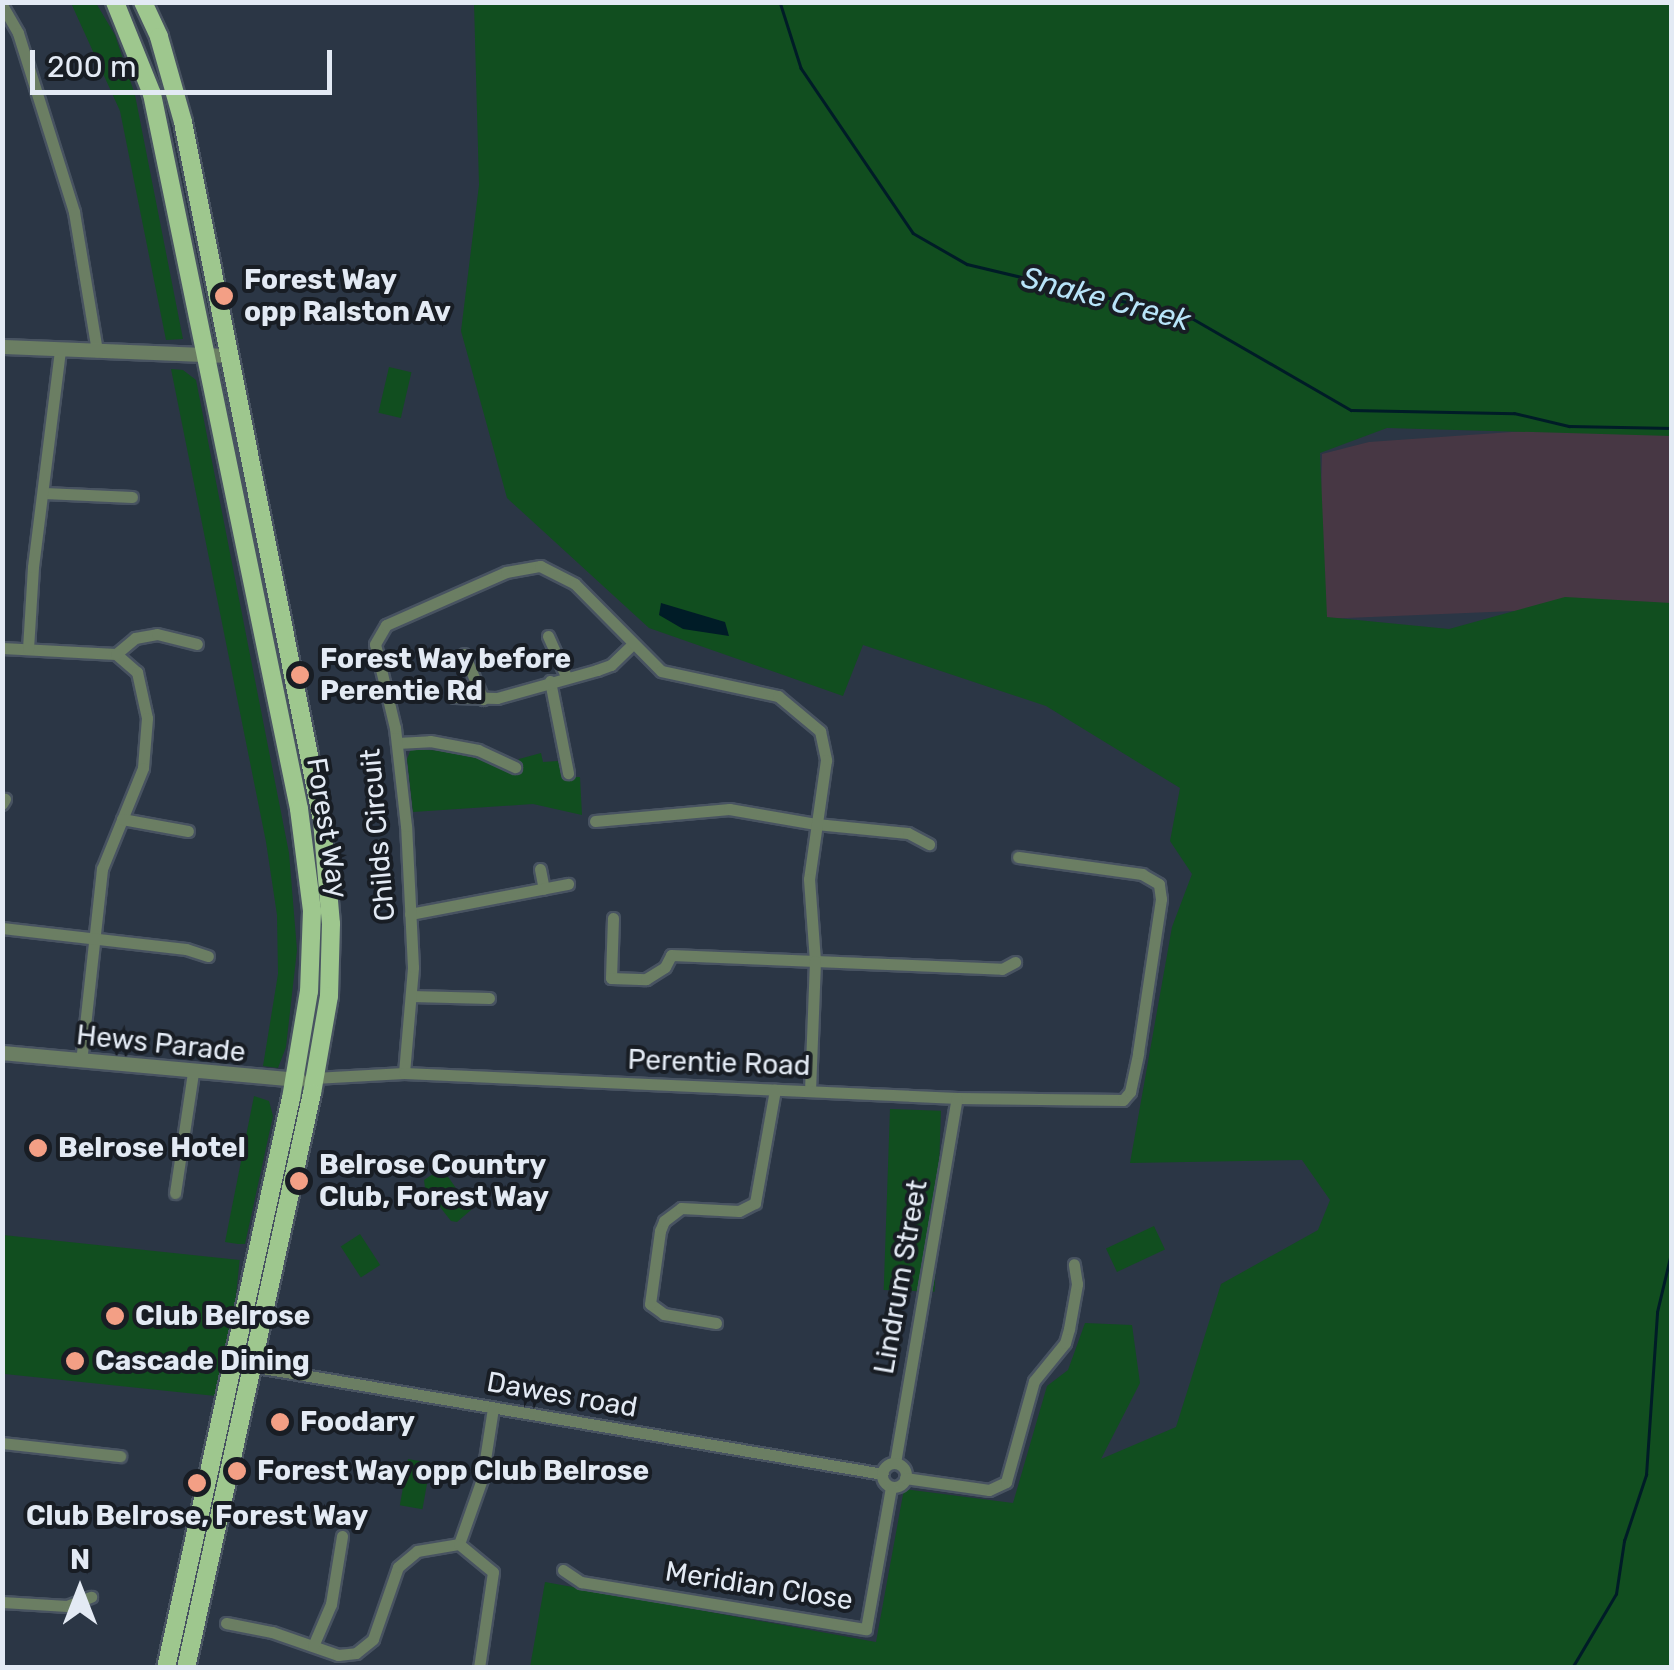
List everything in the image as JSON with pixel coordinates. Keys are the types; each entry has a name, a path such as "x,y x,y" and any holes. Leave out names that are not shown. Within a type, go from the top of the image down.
{"main road":[{"name":"Forest Way","path":"116,2 152,94 308,866 311,969 294,1081 186,1668"},
{"name":"Forest Way","path":"144,2 174,85 328,865 330,978 314,1078 166,1668"}],"street":[{"path":"2,5 18,34 74,212 97,352"},
{"path":"2,347 228,356"},
{"path":"28,649 32,567 60,350"},
{"path":"44,494 132,497"},
{"name":"Childs Circuit","path":"404,1073 411,996 410,914 396,743 376,653 379,633 386,625 506,572 540,566 562,574 661,671 778,696 809,719 826,746 809,880 815,962 810,1091"},
{"path":"116,654 136,638 158,634 197,644"},
{"path":"548,636 566,676"},
{"path":"454,697 483,698 611,665 633,644"},
{"path":"2,648 116,654 136,672 147,718 144,768 102,869 81,1061"},
{"path":"464,654 483,698"},
{"path":"550,682 568,773"},
{"path":"396,743 430,741 478,750 515,767"},
{"path":"595,821 711,808 908,833 930,844"},
{"path":"122,820 188,831"},
{"name":"Perentie Road","path":"314,1078 404,1073 956,1098 1122,1100 1134,1078 1161,900 1158,884 1142,874 1018,858"},
{"path":"540,869 544,888"},
{"path":"410,914 568,884"},
{"path":"614,918 611,978 646,979 665,967 672,955 1002,969 1015,962"},
{"path":"2,928 186,949 208,956"},
{"path":"411,996 489,998"},
{"name":"Hews Parade","path":"2,1053 294,1081 314,1078"},
{"path":"174,1193 193,1072"},
{"path":"716,1323 664,1314 650,1304 660,1232 664,1220 681,1208 738,1210 755,1203 774,1090"},
{"name":"Lindrum Street","path":"895,1463 956,1098"},
{"path":"905,1478 891,1487 882,1474 895,1463 905,1478 989,1490 1006,1482 1034,1381 1064,1342 1069,1329 1077,1284 1074,1264"},
{"name":"Dawes road","path":"242,1365 882,1474"},
{"path":"458,1544 482,1479 492,1408"},
{"path":"2,1443 120,1456"},
{"name":"Meridian Close","path":"563,1570 582,1582 866,1629 891,1487"},
{"path":"313,1646 331,1604 342,1536"},
{"path":"226,1623 272,1632 347,1656 364,1648 380,1625 398,1568 417,1552 458,1544"},
{"path":"458,1544 492,1572 479,1668"},
{"path":"2,1602 67,1606 91,1597"}],"shaded area":[{"path":"1671,421 1671,615 1561,609 1323,619 1319,583 1322,454 1369,442"}],"green space":[{"path":"71,3 96,3 115,35 135,95 183,339 166,340 120,111"},
{"path":"474,3 1671,3 1671,436 1387,428 1320,453 1327,617 1449,629 1565,597 1671,603 1671,1667 530,1667 545,1582 876,1642 904,1489 1013,1503 1047,1386 1068,1370 1085,1323 1132,1325 1140,1383 1101,1459 1176,1427 1221,1284 1318,1230 1330,1200 1302,1160 1130,1163 1172,927 1192,874 1170,841 1180,788 1046,706 863,645 843,696 649,628 507,498 461,331 479,185"},
{"path":"389,367 411,372 401,418 378,413"},
{"path":"171,369 183,370 196,380 289,853 297,950 286,1047 278,1068 263,1066 278,974 277,915 266,842"},
{"path":"411,749 446,751 492,762 513,775 519,759 541,753 543,762 558,761 563,777 580,777 582,815 533,804 413,812 407,759"},
{"path":"254,1096 269,1101 273,1116 245,1244 238,1244 225,1242"},
{"path":"890,1109 941,1111 935,1292 884,1290"},
{"path":"442,1168 471,1210 457,1222 451,1221 425,1188 424,1180"},
{"path":"1154,1226 1165,1250 1117,1272 1106,1248"},
{"path":"360,1234 380,1265 361,1278 341,1247"},
{"name":"Club Belrose","path":"3,1235 240,1260 225,1397 2,1374"},
{"path":"408,1459 431,1463 422,1509 400,1505"}],"water":[{"path":"661,603 725,622 729,636 683,629 659,615"}],"waterway":[{"name":"Snake Creek","path":"780,2 801,68 913,233 967,264 1190,317 1351,410 1514,413 1569,426 1672,428"},
{"path":"1572,1668 1616,1594 1624,1541 1646,1475 1657,1312 1672,1249"}],"place":[{"name":"Forest Way opp Ralston Av","path":"224,296"},
{"name":"Forest Way before Perentie Rd","path":"300,675"},
{"name":"Belrose Hotel","path":"38,1148"},
{"name":"Belrose Country Club, Forest Way","path":"299,1181"},
{"name":"Club Belrose","path":"115,1316"},
{"name":"Cascade Dining","path":"75,1361"},
{"name":"Foodary","path":"280,1422"},
{"name":"Forest Way opp Club Belrose","path":"237,1471"},
{"name":"Club Belrose, Forest Way","path":"197,1483"}]}
